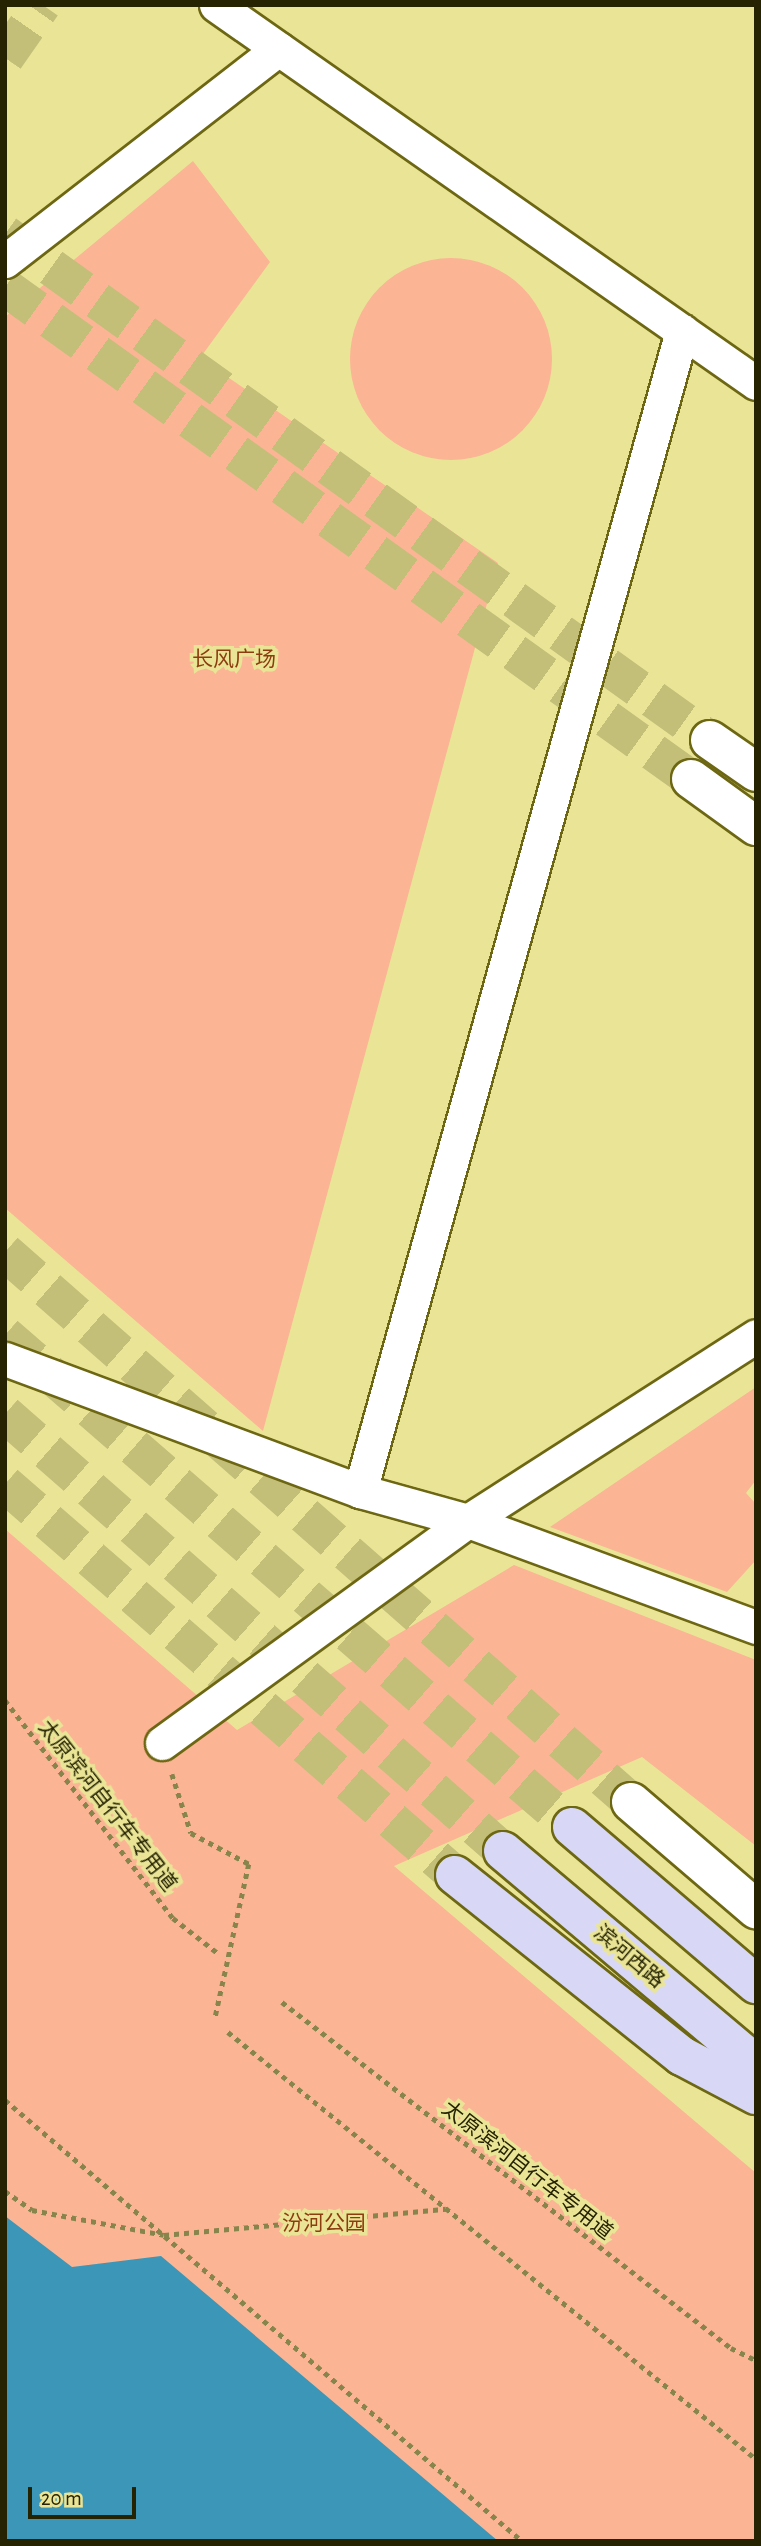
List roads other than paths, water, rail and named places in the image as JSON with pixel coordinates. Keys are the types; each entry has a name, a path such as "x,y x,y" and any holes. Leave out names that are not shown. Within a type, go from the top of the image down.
{"highway":[{"path":"572,1827 756,1984"},
{"name":"滨河西路","path":"503,1851 756,2064"},
{"path":"455,1875 682,2056 756,2123"},
{"path":"682,2056 756,2095"}],"street":[{"path":"216,5 756,383"},
{"path":"5,261 278,49"},
{"path":"360,1492 682,331"},
{"path":"710,740 756,772"},
{"path":"691,779 756,826"},
{"path":"162,1743 468,1521 756,1336"},
{"path":"5,1359 360,1492 468,1521 756,1627"},
{"path":"631,1802 756,1909"}],"water":[{"path":"5,2216 72,2267 161,2256 498,2541 5,2541"}],"tunnel":[{"path":"5,58 42,5"},
{"path":"5,234 710,740"},
{"path":"5,287 691,779"},
{"path":"5,1252 631,1802"},
{"path":"5,1335 572,1827"},
{"path":"5,1414 503,1851"},
{"path":"5,1484 455,1875"}],"park label":[{"name":"长风广场","path":"234,660"},
{"name":"汾河公园","path":"324,2224"}]}
